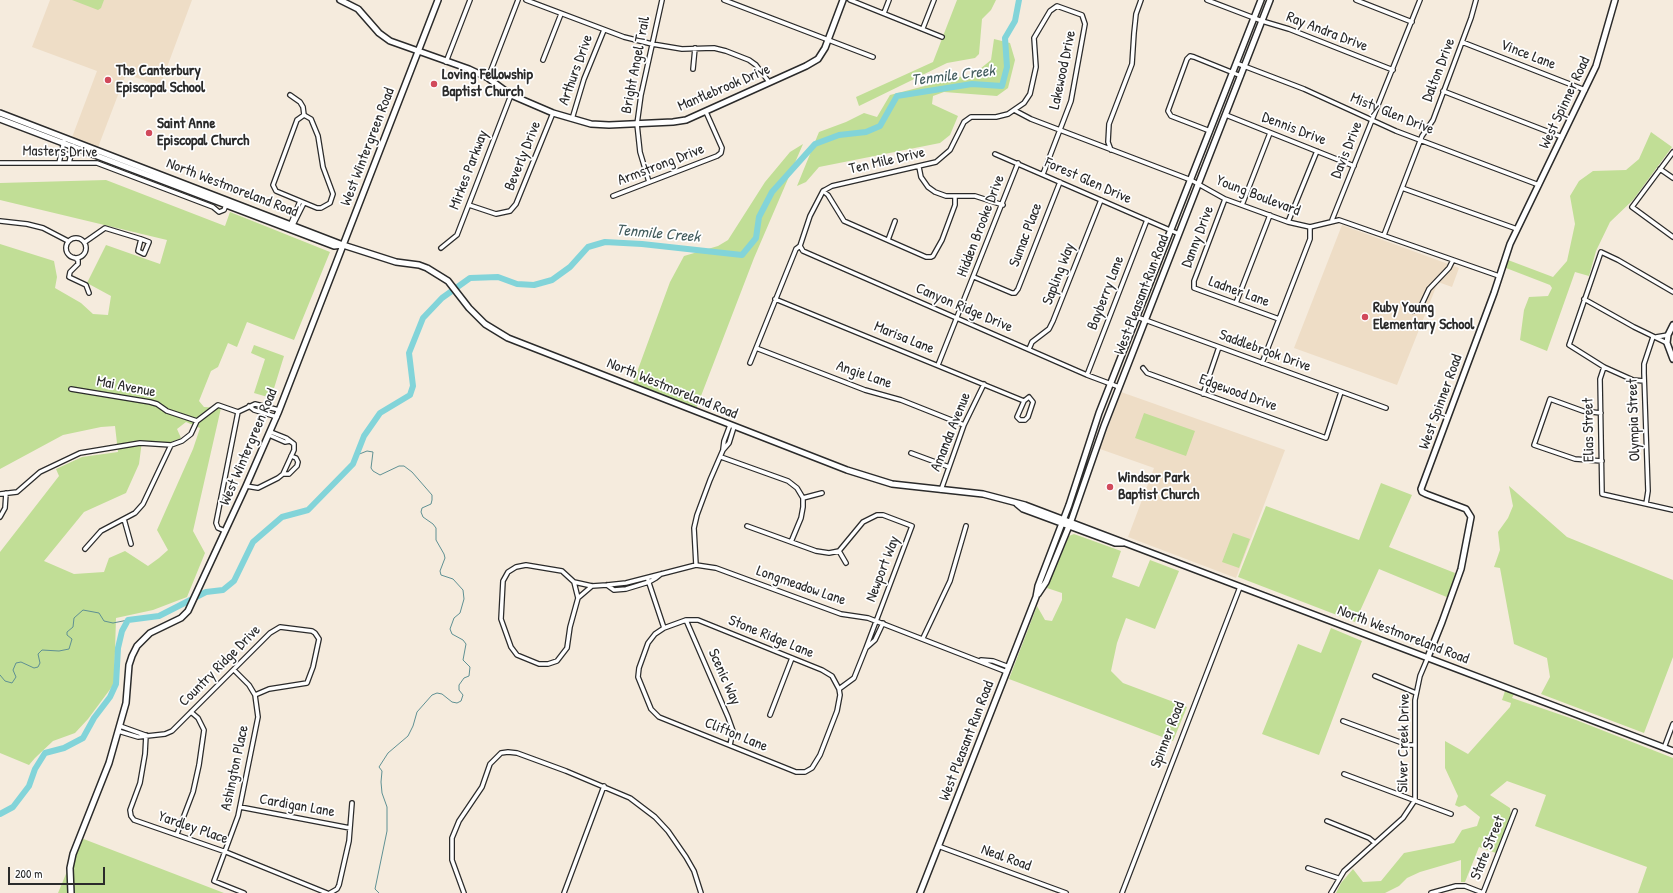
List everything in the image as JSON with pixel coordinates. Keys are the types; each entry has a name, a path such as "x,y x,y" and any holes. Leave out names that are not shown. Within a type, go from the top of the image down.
{"main road":[{"name":"Mantlebrook Drive","path":"340,0 358,9 379,33 390,41 488,78 511,95 553,113 591,124 674,122 706,112 806,66 818,58 829,39 844,0"},
{"name":"West Wintergreen Road","path":"72,893 70,868 73,854 104,779 126,703 129,665 137,646 150,633 181,618 188,612 202,582 277,416 438,0"},
{"name":"West Pleasant Run Road","path":"920,893 1036,597 1038,586 1063,521 1111,384 1261,0"},
{"name":"West Pleasant Run Road","path":"1036,597 1046,582 1071,521 1119,387 1270,0"},
{"name":"West Spinner Road","path":"1428,657 1461,569 1471,517 1466,509 1426,494 1422,492 1421,489 1517,230 1585,90 1601,53 1615,0"},
{"name":"North Westmoreland Road","path":"0,114 226,205 291,226"},
{"name":"North Westmoreland Road","path":"0,119 38,130"},
{"name":"North Westmoreland Road","path":"113,159 241,204 334,246 343,245 396,262 419,265 442,277 484,324 508,338 589,368 732,426 880,482 983,494 1017,503 1024,509 1063,521 1071,521 1118,539 1124,543 1428,657 1673,752"},
{"path":"1673,325 1668,335 1667,343 1673,359"},
{"path":"1081,467 1089,470"},
{"name":"North Westmoreland Road","path":"1063,521 1068,526 1115,543 1124,543"}],"street":[{"path":"446,62 470,0"},
{"path":"488,78 518,0"},
{"path":"526,0 604,30 652,44 682,49 714,48 726,51 749,60 756,65 769,82"},
{"name":"Bright Angel Trail","path":"649,182 640,152 637,124 641,95 662,0"},
{"path":"724,0 873,57"},
{"path":"850,0 923,28 942,37"},
{"path":"884,13 889,0"},
{"path":"923,28 934,0"},
{"path":"1111,150 1108,142 1109,124 1132,64 1136,14 1141,0"},
{"name":"Ray Andra Drive","path":"1207,0 1262,21 1289,29 1392,70"},
{"path":"1356,0 1412,22"},
{"name":"Davis Drive","path":"1332,220 1420,0"},
{"name":"Dalton Drive","path":"1384,235 1421,140 1433,120 1476,0"},
{"name":"Lakewood Drive","path":"1043,174 1071,101 1081,53 1084,18 1069,10 1057,6 1050,11 1044,20"},
{"path":"543,60 561,14"},
{"name":"Ten Mile Drive","path":"823,191 832,186 936,162 946,155 964,122 971,117 996,117 1008,114 1024,103 1030,94 1036,67 1034,38 1044,20"},
{"name":"Arthurs Drive","path":"572,119 584,79 604,30"},
{"name":"Vince Lane","path":"1462,42 1585,90"},
{"path":"693,69 695,48"},
{"path":"1210,131 1171,116 1168,111 1168,106 1187,59 1190,56 1241,76"},
{"name":"Misty Glen Drive","path":"1236,63 1304,90 1421,140 1539,185"},
{"path":"1444,91 1562,138"},
{"path":"290,95 300,102 303,107 304,115"},
{"name":"Mirkes Parkway","path":"440,248 457,235 511,95"},
{"name":"Young Boulevard","path":"1014,110 1031,119 1190,180 1225,199 1288,222 1310,227 1332,220 1343,221 1499,276"},
{"name":"Armstrong Drive","path":"613,196 695,166 721,153 722,148 706,112"},
{"name":"Beverly Drive","path":"469,205 496,214 513,208 521,194 553,113"},
{"path":"304,115 311,119 318,136 323,167 333,194 330,203 324,207 317,208 276,191 273,185 297,120 304,115"},
{"name":"Dennis Drive","path":"1226,115 1354,166"},
{"path":"1242,205 1270,133"},
{"path":"59,163 64,140"},
{"path":"69,163 74,144"},
{"path":"1288,222 1317,151"},
{"path":"1673,152 1632,207 1673,237"},
{"path":"60,153 71,155"},
{"name":"Forest Glen Drive","path":"995,154 1179,234"},
{"name":"Masters Drive","path":"0,163 89,162 103,164 213,207 219,212 224,210 226,205"},
{"name":"Hidden Brooke Drive","path":"938,365 958,319 1018,164"},
{"path":"919,167 921,177 928,187 935,192 946,196 975,196 1003,205"},
{"path":"1660,169 1673,178"},
{"name":"Sumac Place","path":"974,277 1015,293 1018,289 1060,182"},
{"path":"1402,188 1517,230"},
{"path":"750,363 796,249 800,248 810,216 823,191 828,195 844,220 926,256 933,256 942,240 955,205 955,196"},
{"name":"Danny Drive","path":"1193,284 1225,199"},
{"name":"Sapling Way","path":"1029,350 1032,342 1049,329 1053,321 1101,200"},
{"path":"291,226 302,202"},
{"path":"239,210 241,204"},
{"path":"1236,303 1270,215"},
{"name":"Bayberry Lane","path":"1087,375 1147,220"},
{"path":"0,221 27,224 43,228 68,241 77,238 85,242"},
{"path":"888,240 895,221"},
{"path":"1262,363 1310,239 1310,227"},
{"path":"85,242 95,237 105,228 141,239"},
{"path":"68,241 66,247 68,253 78,260 78,264 70,272 69,277 86,285 89,294"},
{"path":"75,258 86,252 85,242"},
{"name":"Canyon Ridge Drive","path":"800,248 1029,350 1119,387"},
{"path":"1644,381 1633,380 1604,367 1569,345 1601,252 1618,260 1673,292"},
{"path":"1414,311 1421,306 1429,289 1449,268 1453,260"},
{"name":"Ladner Lane","path":"1193,284 1196,289 1279,319"},
{"name":"Marisa Lane","path":"775,299 1024,401"},
{"path":"1584,299 1653,337 1667,343"},
{"name":"Saddlebrook Drive","path":"1137,317 1386,408"},
{"path":"1653,337 1668,335"},
{"name":"Olympia Street","path":"1646,504 1648,491 1644,364 1653,337"},
{"path":"1203,394 1219,347"},
{"name":"Angie Lane","path":"756,348 865,390 901,400 964,425"},
{"name":"Elias Street","path":"1604,367 1600,379 1602,494 1646,504"},
{"name":"Edgewood Drive","path":"1143,368 1147,373 1326,438 1341,392"},
{"name":"Amanda Avenue","path":"941,490 964,425 984,384"},
{"name":"Mai Avenue","path":"71,389 150,402 157,404 167,411 197,422"},
{"name":"Marisa Lane","path":"1029,397 1033,402 1028,417 1025,420 1020,420 1017,417 1024,401 1029,397"},
{"path":"1601,413 1583,411 1550,399 1534,444 1575,459 1602,461"},
{"path":"0,494 17,492 40,472 80,453 140,443 171,445 186,438 197,422 218,405 238,412 249,406 261,405 279,410"},
{"path":"249,406 254,410 277,416"},
{"path":"225,531 218,528 216,523 238,412"},
{"path":"696,565 694,528 696,515 723,450 729,443 732,426"},
{"path":"246,486 253,488 278,478 283,474 294,450 294,444 290,441 270,433"},
{"path":"85,549 101,531 135,513 143,504 171,445"},
{"path":"911,453 949,467"},
{"path":"283,474 289,474 297,466 298,462 296,458 291,456"},
{"path":"721,457 788,481 797,488 803,498 804,507 791,542"},
{"path":"0,517 5,508 6,493"},
{"path":"803,498 822,493"},
{"path":"1646,504 1673,510"},
{"name":"Newport Way","path":"839,551 863,522 877,515 883,515 912,526 854,678 839,688"},
{"path":"124,519 131,544"},
{"path":"747,526 816,551 829,553 839,551 846,563"},
{"path":"923,638 950,581 966,526"},
{"path":"526,565 562,571 574,582 578,598 570,627 567,648 557,661 548,664 539,664 517,655 511,647 501,619 503,581 508,572 516,567 526,565"},
{"name":"Longmeadow Lane","path":"574,582 592,586 607,585 626,583 696,565 716,568 840,614 868,618 883,623 976,660 993,661 1008,670"},
{"name":"Longmeadow Lane","path":"607,585 614,590 619,590 649,582 661,574"},
{"path":"647,577 664,628 686,620"},
{"path":"578,598 592,586"},
{"name":"Spinner Road","path":"1122,893 1240,587"},
{"name":"Stone Ridge Lane","path":"686,620 698,620 822,670 832,676 839,688"},
{"name":"Scenic Way","path":"686,620 733,731 730,745"},
{"path":"866,648 875,640 883,623"},
{"name":"Country Ridge Drive","path":"119,728 146,735 172,732 275,630 280,627 312,631 316,633 319,639 313,667 307,683 269,689 254,695"},
{"name":"Clifton Lane","path":"664,628 655,634 648,643 639,668 638,677 651,709 659,718 796,772 805,772 812,768 820,755 837,711 840,695 839,688"},
{"path":"869,638 875,640"},
{"name":"Silver Creek Drive","path":"1330,893 1338,878 1344,871 1403,818 1415,800 1416,693 1428,657"},
{"path":"770,715 792,658"},
{"name":"Ashington Place","path":"234,670 248,685 254,695 258,717 240,807 226,852 214,881 244,893"},
{"path":"1375,676 1416,693"},
{"path":"177,834 193,792 204,730 198,718 191,712"},
{"path":"1343,721 1408,745 1415,745"},
{"path":"1664,748 1673,724"},
{"name":"Yardley Place","path":"146,735 146,754 140,783 130,810 131,816 137,822 177,834 226,852 326,893"},
{"path":"464,893 452,860 452,838 459,821 482,787 490,764 501,753 517,752 604,786 630,798 655,817 668,831 686,857 694,872 701,893"},
{"path":"1344,774 1451,814"},
{"path":"564,893 604,786"},
{"path":"330,893 337,889 339,885 349,841 352,803"},
{"name":"Cardigan Lane","path":"240,807 350,828"},
{"name":"State Street","path":"1483,893 1515,811"},
{"path":"1327,821 1369,838 1375,843"},
{"name":"Neal Road","path":"938,846 1066,893"},
{"path":"1308,868 1338,878"},
{"path":"1431,893 1456,886 1465,886 1483,893"}],"shaded area":[{"name":"The Canterbury Episcopal School","path":"50,0 192,0 160,86 126,74 97,150 71,140 97,71 32,47"},
{"name":"Ruby Young Elementary School","path":"1342,225 1459,268 1452,287 1438,282 1397,385 1294,348"},
{"path":"1121,392 1285,450 1236,578 1128,537 1154,468 1100,449"}],"green space":[{"path":"72,0 104,0 101,8 98,10"},
{"path":"957,0 996,0 991,10 982,19 979,54 975,58 947,63 859,106 856,97 933,62"},
{"path":"994,39 1010,43 1015,60 1008,88 997,96 944,92 933,96 932,104 958,116 950,135 940,143 819,167 806,182 797,186 819,132 846,122 864,113 877,117 890,95 975,73 991,60"},
{"path":"1651,132 1672,147 1633,200 1610,222 1596,251 1589,276 1575,272 1547,351 1520,340 1524,310 1529,297 1548,296 1552,288 1550,285 1506,268 1508,260 1553,277 1567,261 1575,224 1570,196 1579,181 1593,171 1626,170 1639,159"},
{"path":"803,144 754,258 696,409 633,383 670,282 684,256 718,246 728,240 765,182 790,152"},
{"path":"106,180 225,226 230,212 330,252 294,340 247,322 237,347 228,343 218,367 211,371 199,401 204,407 221,408 193,531 205,553 187,597 153,610 116,618 114,684 88,719 75,733 53,741 29,765 0,753 0,552 59,476 56,469 82,457 118,452 115,426 101,427 63,435 0,469 0,244 54,261 57,277 55,288 81,303 93,314 108,315 111,296 87,283 106,245 160,264 167,240 0,200 0,183","holes":["186,422 200,428 193,449 157,530 168,550 159,558 148,566 125,551 109,558 104,572 74,574 44,561 84,512 126,493 139,464 142,441 169,443 181,438 177,429"]},
{"path":"254,345 284,356 271,398 254,393 265,359 251,353"},
{"path":"1144,413 1195,431 1186,456 1135,438"},
{"path":"1381,483 1412,495 1389,547 1455,573 1449,598 1379,569 1355,622 1238,577 1266,506 1359,540"},
{"path":"1509,486 1567,537 1673,580 1673,657 1644,733 1541,694 1550,677 1547,658 1514,644 1500,568 1494,567 1500,550 1498,532 1508,518 1513,506"},
{"path":"1233,533 1250,539 1239,568 1222,562"},
{"path":"1074,534 1121,551 1112,577 1139,587 1150,560 1179,571 1155,629 1126,618 1117,643 1111,671 1123,683 1187,707 1173,741 1009,679 1037,606 1045,620 1052,621 1062,600 1062,593 1047,588 1069,536"},
{"path":"1331,628 1362,641 1319,755 1262,734 1298,644 1321,653"},
{"path":"1505,691 1514,694 1512,698 1576,720 1673,758 1673,893 1638,893 1647,867 1535,826 1546,795 1507,781 1490,795 1510,808 1511,816 1496,853 1479,847 1465,882 1461,882 1461,860 1420,872 1407,878 1399,886 1385,893 1336,893 1341,883 1353,869 1363,882 1381,881 1404,853 1454,843 1462,830 1477,826 1480,817 1465,805 1459,807 1455,805 1458,796 1445,768 1445,741 1468,754 1510,707 1511,703 1502,700"},
{"path":"81,838 224,893 58,893"}],"waterway":[{"name":"Tenmile Creek","path":"0,814 13,807 29,786 35,769 45,753 64,748 83,738 94,718 110,697 116,684 118,648 122,631 128,620 159,616 206,592 223,590 234,581 253,542 282,517 308,510 353,464 364,436 380,413 410,395 413,386 409,353 423,318 442,298 470,278 498,277 517,284 534,285 552,280 570,267 588,247 605,242 642,244 742,255 756,238 759,217 772,192 815,144 839,135 866,132 880,126 897,96 972,84 1002,86 1007,67 1005,38 1015,21 1019,0"},
{"path":"357,455 367,451 373,452 371,468 380,475 399,466 404,466 412,472 432,495 431,504 422,508 421,512 423,517 436,528 436,540 445,558 440,571 441,575 453,579 463,590 464,599 460,613 454,618 450,629 452,634 463,640 466,644 463,660 470,667 469,676 464,678 459,685 459,690 463,695 461,701 457,703 452,702 442,694 437,693 432,695 417,712 408,736 388,753 379,767 382,771 382,793 387,807 387,831 375,889 379,893"},
{"path":"0,675 5,681 12,683 16,677 13,670 16,663 21,662 34,668 38,667 40,663 38,654 42,650 59,651 69,649 72,639 67,635 67,632 73,627 74,618 83,610 99,613 104,621 113,623 128,620"}],"place":[{"name":"The Canterbury Episcopal School","path":"108,80"},
{"name":"Loving Fellowship Baptist Church","path":"434,84"},
{"name":"Saint Anne Episcopal Church","path":"149,133"},
{"name":"Ruby Young Elementary School","path":"1365,317"},
{"name":"Windsor Park Baptist Church","path":"1110,487"}]}
